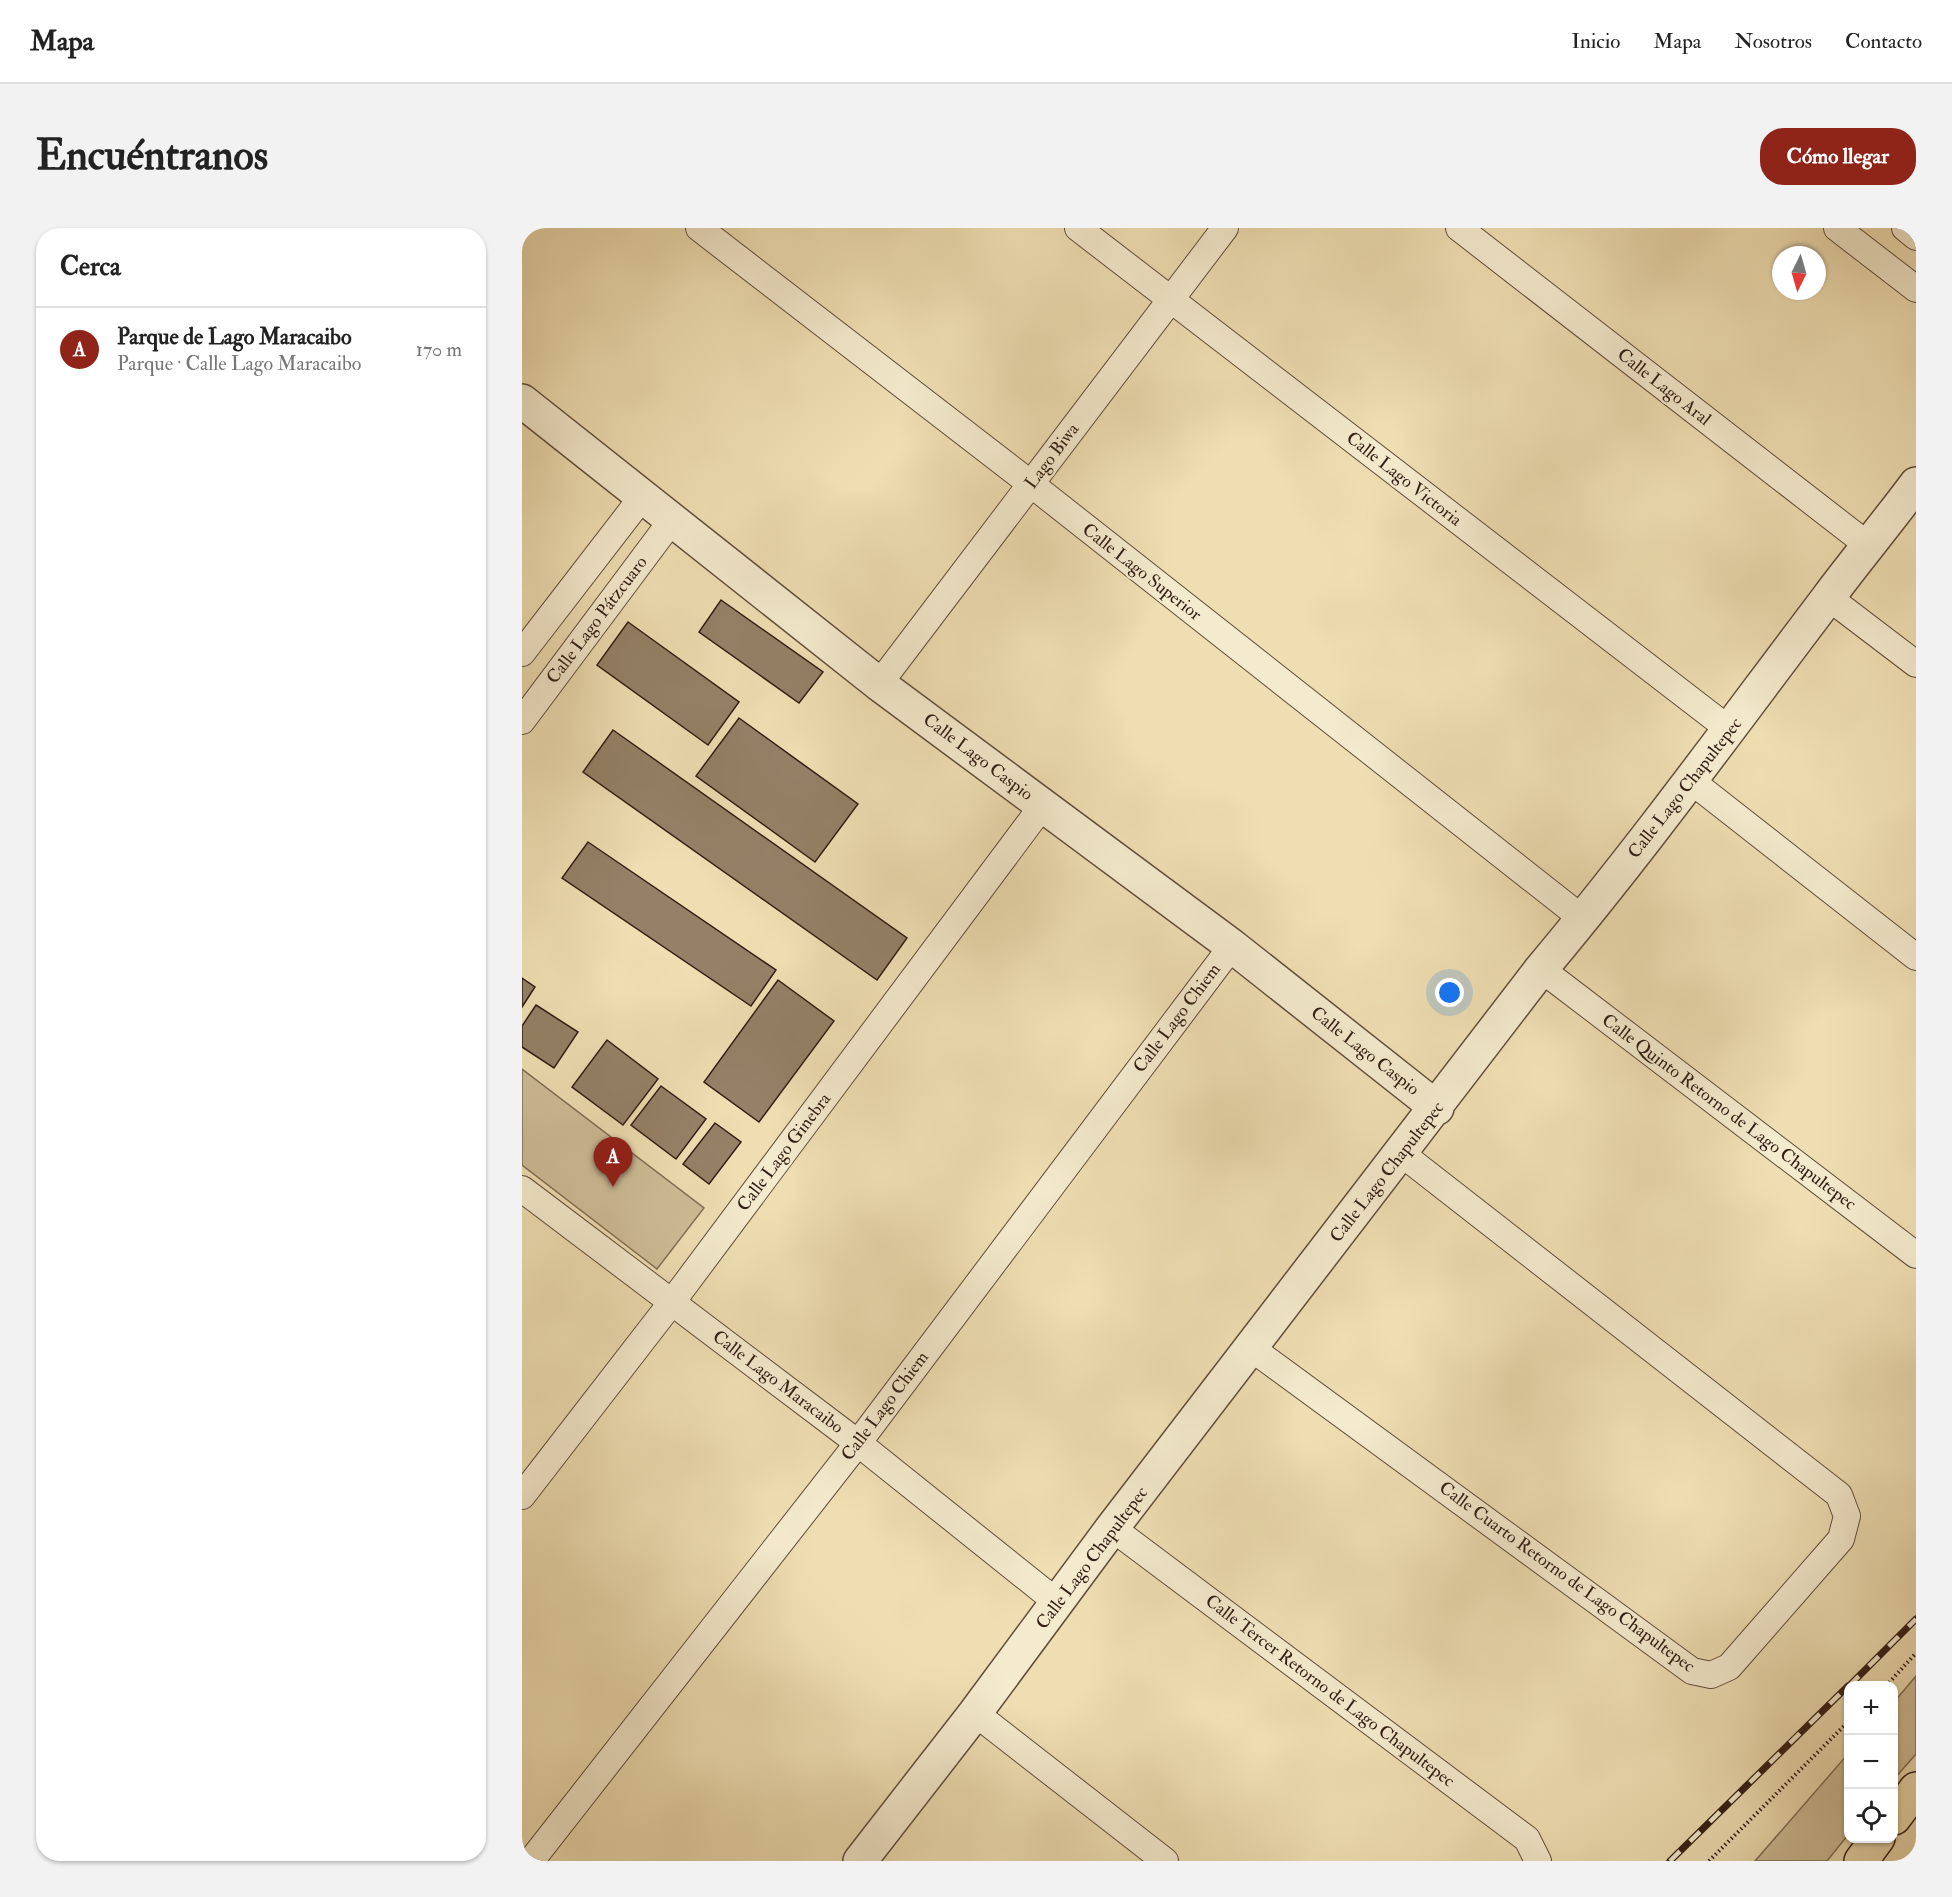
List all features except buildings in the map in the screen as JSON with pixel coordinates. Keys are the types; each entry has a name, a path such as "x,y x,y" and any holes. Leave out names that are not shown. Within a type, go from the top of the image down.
{"highway":[{"path":"1898,1812 1916,1789"},
{"path":"1861,1861 1875,1843"}],"street":[{"name":"Calle Lago Superior","path":"699,228 1031,484 1583,919"},
{"name":"Calle Lago Victoria","path":"1078,228 1730,730"},
{"name":"Lago Biwa","path":"879,684 1225,228"},
{"name":"Calle Lago Aral","path":"1459,228 1869,546"},
{"path":"1837,228 1916,289"},
{"path":"1905,228 1916,237"},
{"name":"Calle Lago Caspio","path":"522,401 879,684 1232,946 1437,1107"},
{"name":"Calle Lago Chapultepec","path":"860,1861 975,1713 1112,1528 1402,1154 1541,969 1583,919 1730,730 1828,597 1916,484"},
{"path":"522,653 643,496"},
{"name":"Calle Lago Pátzcuaro","path":"525,711 672,520"},
{"path":"1828,597 1916,664"},
{"path":"1690,780 1916,957"},
{"name":"Calle Lago Ginebra","path":"522,1496 672,1302 1043,805"},
{"name":"Calle Lago Chiem","path":"531,1861 858,1443 1232,946"},
{"name":"Calle Quinto Retorno de Lago Chapultepec","path":"1541,969 1916,1254"},
{"name":"Calle Cuarto Retorno de Lago Chapultepec","path":"1251,1348 1692,1671 1711,1675 1729,1667 1841,1539 1847,1516 1839,1495 1402,1154"},
{"name":"Calle Lago Maracaibo","path":"522,1189 858,1443 1058,1603"},
{"name":"Calle Tercer Retorno de Lago Chapultepec","path":"1112,1528 1527,1839 1538,1861"},
{"path":"975,1713 1165,1861"}],"path":[{"path":"1891,1681 1916,1653"},
{"path":"1709,1861 1844,1726"}],"shaded area":[{"path":"522,1069 704,1208 657,1269 522,1165"},
{"path":"1916,1676 1916,1754 1898,1774 1898,1735 1898,1697"},
{"path":"1844,1759 1844,1840 1827,1861 1755,1861"}],"railway":[{"path":"1854,1681 1916,1619"},
{"path":"1670,1861 1844,1690"}],"place":[{"name":"Parque de Lago Maracaibo","path":"613,1187"}]}
